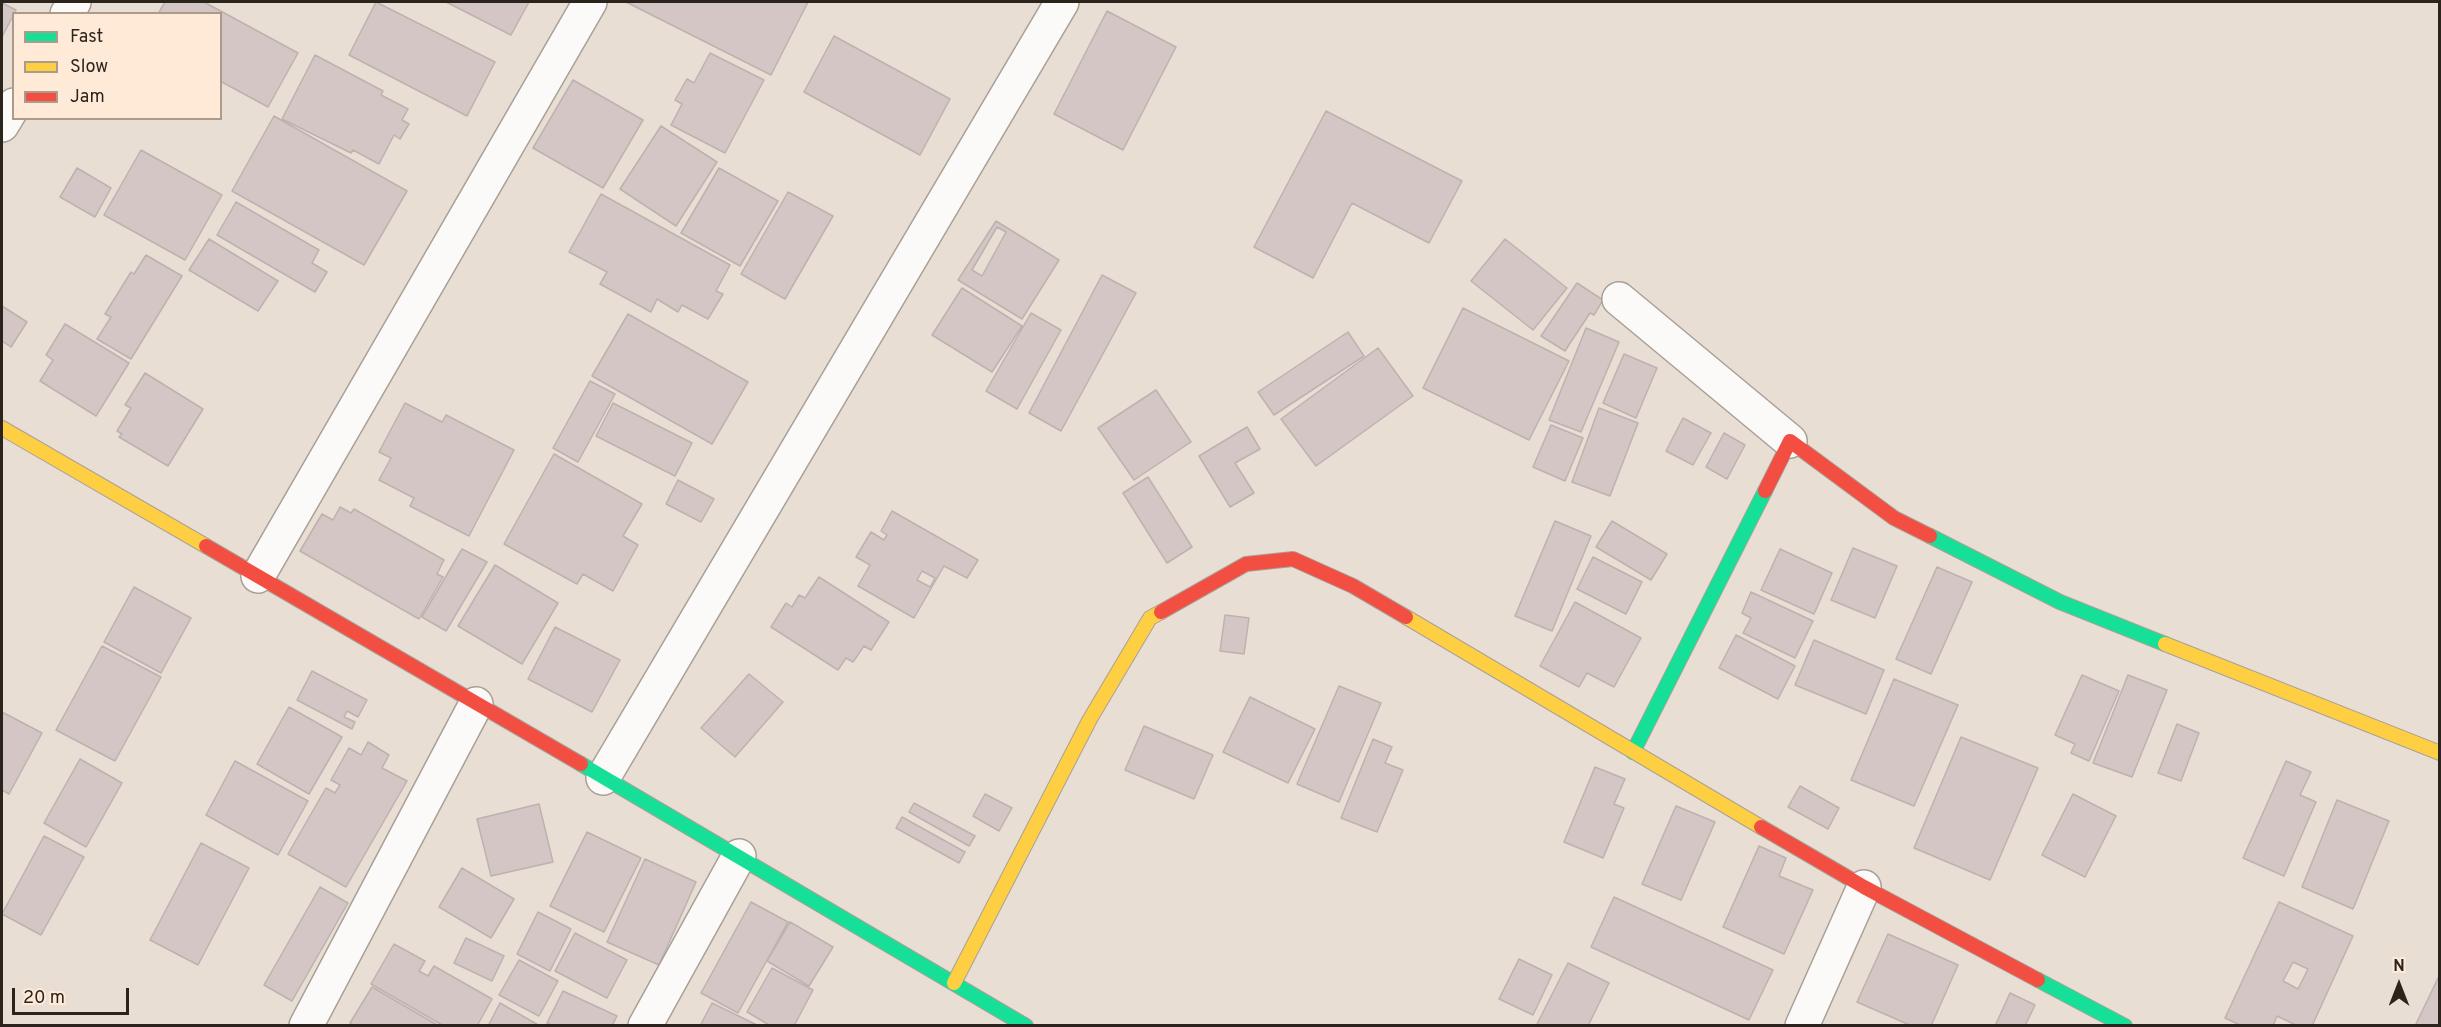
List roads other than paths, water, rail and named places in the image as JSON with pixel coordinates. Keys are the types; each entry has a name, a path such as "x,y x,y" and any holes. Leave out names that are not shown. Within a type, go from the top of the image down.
{"street":[{"path":"258,576 590,2"},
{"path":"603,778 1062,2"},
{"path":"2,125 12,108"},
{"path":"1619,299 1790,441 1894,518 2060,602 2439,753"},
{"path":"2,428 739,856 1026,1026"},
{"path":"1633,752 1790,441"},
{"path":"954,983 1089,719 1150,618 1246,564 1293,559 1353,586 1864,887 2125,1026"},
{"path":"306,1026 476,704"},
{"path":"645,1026 739,856"},
{"path":"1802,1026 1864,887"}]}
